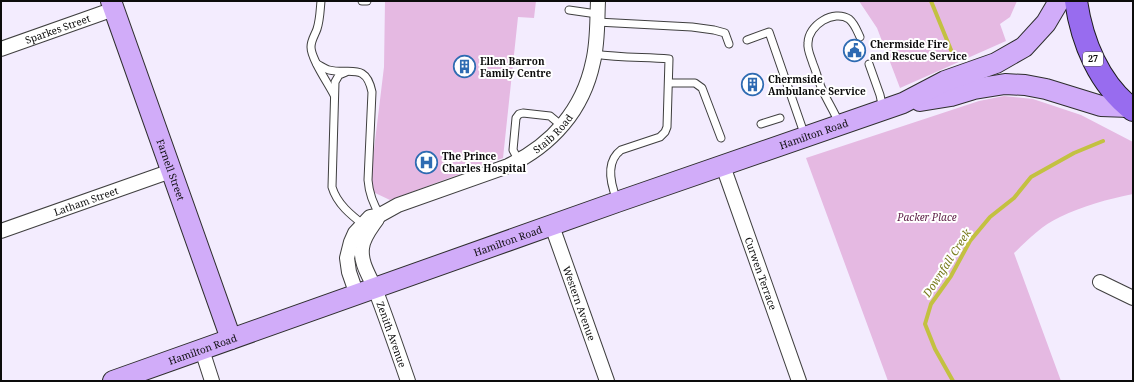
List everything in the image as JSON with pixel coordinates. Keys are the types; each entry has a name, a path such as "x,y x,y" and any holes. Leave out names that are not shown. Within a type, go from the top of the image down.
{"main road":[{"name":"Hamilton Road","path":"113,381 617,202 903,103 945,81 996,63 1024,47 1046,23 1059,1"},
{"name":"27","path":"1076,1 1082,30 1092,58 1110,88 1131,108"},
{"name":"Farnell Street","path":"113,5 232,339"},
{"name":"Hamilton Road","path":"903,103 950,96 974,89 1005,84 1025,85 1046,89 1101,106 1131,108"}],"street":[{"name":"Sparkes Street","path":"1,49 113,5"},
{"name":"Staib Road","path":"366,292 349,272 347,258 355,233 380,215 398,206 519,161 532,154 545,144 562,126 578,102 587,83 595,54 597,12"},
{"name":"Curwen Terrace","path":"723,166 799,381"},
{"name":"Latham Street","path":"1,231 171,171"},
{"name":"Staib Road","path":"366,226 362,247 362,255 366,271 366,292"},
{"name":"Western Avenue","path":"552,226 607,381"},
{"path":"1100,282 1133,298"},
{"name":"Zenith Avenue","path":"366,292 408,381"},
{"path":"202,350 212,381"}],"lane":[{"path":"321,1 320,17 311,47 313,56 334,95"},
{"path":"362,1 367,1"},
{"path":"569,10 597,12 675,26 714,30 725,33 729,44"},
{"path":"840,125 822,88 809,53 807,44 808,38 810,32 817,24 839,16 850,20 857,29 860,37"},
{"path":"747,40 769,32 806,137"},
{"path":"595,54 618,57 649,57 669,59 667,127 665,132 660,137 621,150 616,154 613,159 611,175 617,202"},
{"path":"317,64 327,70 358,72 365,75 370,82 372,92 368,190 380,215"},
{"path":"869,64 880,95 883,110"},
{"path":"348,71 338,75 334,82 332,187 334,195 339,202 366,226"},
{"path":"669,83 699,84 702,88 721,138"},
{"path":"519,161 513,150 516,118 519,114 523,113 550,116 562,126"},
{"path":"761,124 780,118"}],"green space":[{"path":"385,1 536,1 534,18 518,17 503,158 390,200 373,192 371,174 384,67"},
{"path":"859,1 1017,1 1010,17 1000,24 1006,41 900,88 877,28"},
{"name":"Packer Place","path":"1004,96 1033,99 1081,115 1133,142 1133,194 1096,203 1053,220 1041,228 1014,253 1061,381 888,381 806,158 979,101"}],"waterway":[{"path":"931,1 951,50"},
{"name":"Downfall Creek","path":"953,381 935,349 925,324 931,304 951,276 970,241 990,217 1014,198 1031,177 1074,153 1103,141"}],"place":[{"name":"Chermside Fire and Rescue Service","path":"854,50"},
{"name":"Ellen Barron Family Centre","path":"465,67"},
{"name":"Chermside Ambulance Service","path":"753,85"},
{"name":"The Prince Charles Hospital","path":"426,162"}]}
